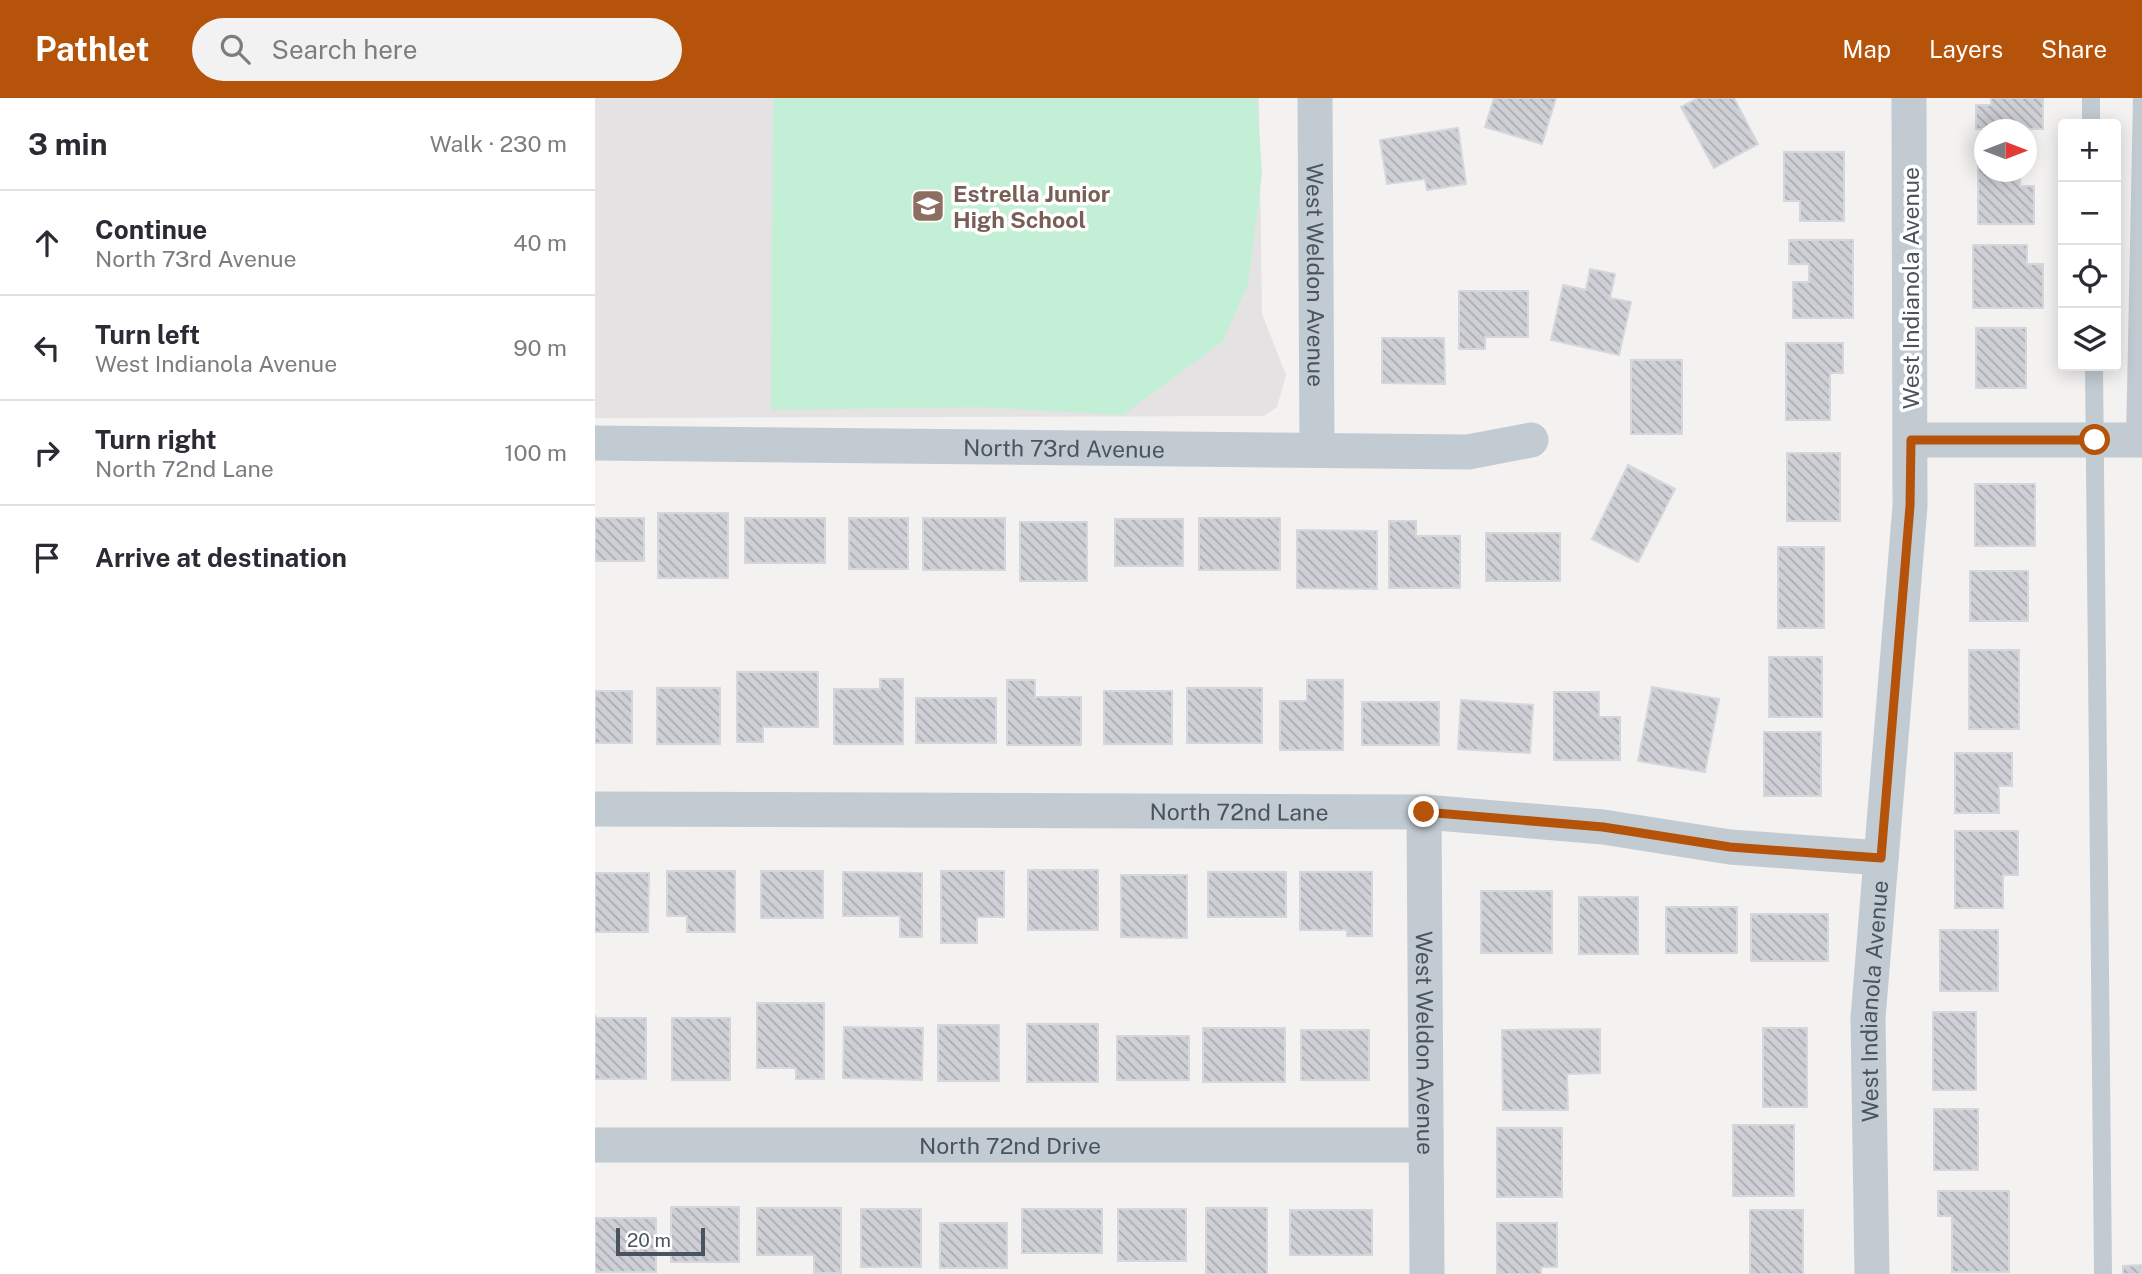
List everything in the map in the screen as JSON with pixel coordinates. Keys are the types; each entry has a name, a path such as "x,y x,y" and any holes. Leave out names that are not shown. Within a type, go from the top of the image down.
{"street":[{"name":"West Weldon Avenue","path":"1315,98 1317,450"},
{"name":"West Indianola Avenue","path":"1872,1274 1868,1018 1910,506 1909,98"},
{"name":"North 73rd Avenue","path":"595,443 1468,452 1531,440"},
{"path":"1911,440 2138,440"},
{"name":"North 72nd Lane","path":"595,809 1424,812 1603,827 1730,847 1881,858"},
{"name":"West Weldon Avenue","path":"1424,812 1427,1274"},
{"name":"North 72nd Drive","path":"595,1144 1426,1145"}],"lane":[{"path":"2091,98 2091,119"},
{"path":"2138,440 2142,98"},
{"path":"2094,371 2103,1274"}],"shaded area":[{"name":"Estrella Junior High School","path":"595,98 1259,98 1262,314 1286,375 1277,407 1264,416 595,418"}],"green space":[{"name":"Estrella Junior High School","path":"773,98 1257,98 1262,173 1248,284 1223,341 1123,415 978,407 771,410"}],"building":[{"path":"1494,98 1556,98 1542,144 1485,127"},
{"path":"1698,98 1734,98 1758,144 1714,168 1681,107"},
{"path":"1991,98 2043,98 2043,129 2037,129 2037,119 1976,119 1976,105 1991,105"},
{"path":"1458,128 1466,184 1427,190 1425,179 1387,184 1380,140"},
{"path":"1784,152 1844,152 1844,221 1800,221 1800,201 1784,201"},
{"path":"1978,182 2020,182 2020,186 2034,186 2034,224 1978,224"},
{"path":"1789,240 1853,240 1853,318 1793,318 1793,282 1809,282 1809,264 1789,264"},
{"path":"1973,245 2027,245 2027,264 2043,264 2043,308 1973,308"},
{"path":"1590,269 1615,274 1610,298 1631,302 1619,355 1551,340 1563,285 1586,290"},
{"path":"1459,291 1528,291 1528,337 1485,337 1485,349 1459,349"},
{"path":"1976,328 2026,328 2026,388 1976,388"},
{"path":"1382,338 1444,338 1445,384 1382,383"},
{"path":"1786,343 1843,343 1843,373 1830,373 1830,420 1786,420"},
{"path":"1631,360 1682,360 1682,434 1631,434"},
{"path":"1787,453 1840,453 1840,521 1787,521"},
{"path":"1628,465 1675,489 1638,562 1592,539"},
{"path":"1975,484 2035,484 2035,546 1975,546"},
{"path":"658,513 728,513 728,578 658,578"},
{"path":"595,518 644,518 644,561 595,561"},
{"path":"745,518 825,518 825,563 745,563"},
{"path":"849,518 908,518 908,569 849,569"},
{"path":"923,518 1005,518 1005,570 923,570"},
{"path":"1199,518 1280,518 1280,570 1199,570"},
{"path":"1115,519 1183,519 1183,566 1115,566"},
{"path":"1389,521 1416,521 1416,536 1460,536 1460,588 1389,588"},
{"path":"1020,522 1087,522 1087,581 1020,581"},
{"path":"1297,530 1377,531 1377,589 1297,588"},
{"path":"1486,533 1560,533 1560,581 1486,581"},
{"path":"1778,547 1824,547 1824,628 1778,628"},
{"path":"1970,571 2028,571 2028,621 1970,621"},
{"path":"1969,650 2019,650 2019,729 1969,729"},
{"path":"1769,657 1822,657 1822,717 1769,717"},
{"path":"737,672 818,672 818,727 763,727 763,742 737,742"},
{"path":"880,679 903,679 903,744 834,744 834,689 880,689"},
{"path":"1007,680 1035,680 1035,697 1081,697 1081,745 1007,745"},
{"path":"1307,680 1343,680 1343,750 1280,750 1280,701 1307,701"},
{"path":"1652,687 1719,699 1705,772 1638,761"},
{"path":"657,688 720,688 720,744 657,744"},
{"path":"1187,688 1262,688 1262,743 1187,743"},
{"path":"595,691 632,691 632,743 595,743"},
{"path":"1104,691 1172,691 1172,744 1104,744"},
{"path":"1554,692 1599,692 1599,717 1620,717 1620,760 1554,760"},
{"path":"916,698 996,698 996,743 916,743"},
{"path":"1461,700 1533,705 1530,753 1458,749"},
{"path":"1362,702 1439,702 1439,745 1362,745"},
{"path":"1764,732 1821,732 1821,796 1764,796"},
{"path":"1955,753 2012,753 2012,786 1999,786 1999,813 1955,813"},
{"path":"1955,831 2018,831 2018,875 2003,875 2003,908 1955,908"},
{"path":"1028,870 1098,870 1098,930 1028,930"},
{"path":"667,871 735,871 735,932 687,932 687,916 667,916"},
{"path":"761,871 823,871 823,918 761,918"},
{"path":"941,871 1004,871 1004,917 977,917 977,943 941,943"},
{"path":"843,872 922,873 922,937 900,937 900,916 843,916"},
{"path":"1208,872 1286,872 1286,917 1208,917"},
{"path":"1300,872 1372,872 1372,936 1347,936 1347,930 1300,930"},
{"path":"595,873 649,873 648,932 595,932"},
{"path":"1121,875 1187,875 1187,938 1121,937"},
{"path":"1481,891 1552,891 1552,953 1481,953"},
{"path":"1579,897 1638,897 1638,954 1579,954"},
{"path":"1666,907 1737,907 1737,953 1666,953"},
{"path":"1751,914 1828,914 1828,961 1751,961"},
{"path":"1940,930 1998,930 1998,991 1940,991"},
{"path":"757,1003 824,1003 824,1079 796,1079 796,1068 757,1068"},
{"path":"1933,1012 1976,1012 1976,1090 1933,1090"},
{"path":"595,1015 596,1018 646,1018 646,1079 595,1079"},
{"path":"672,1018 730,1018 730,1080 672,1080"},
{"path":"1027,1024 1098,1024 1098,1082 1027,1082"},
{"path":"938,1025 999,1025 999,1081 938,1081"},
{"path":"844,1027 923,1028 922,1080 843,1078"},
{"path":"1203,1028 1285,1028 1285,1082 1203,1082"},
{"path":"1763,1028 1807,1028 1807,1107 1763,1107"},
{"path":"1600,1029 1600,1073 1567,1074 1568,1110 1503,1110 1502,1030"},
{"path":"1301,1030 1369,1030 1369,1080 1301,1080"},
{"path":"1117,1036 1189,1036 1189,1080 1117,1080"},
{"path":"1934,1109 1978,1109 1978,1170 1934,1170"},
{"path":"1733,1125 1794,1125 1794,1196 1733,1196"},
{"path":"1497,1128 1562,1128 1562,1197 1497,1197"},
{"path":"1938,1191 2009,1191 2009,1272 1952,1272 1952,1216 1938,1216"},
{"path":"671,1207 739,1207 739,1262 671,1262"},
{"path":"757,1208 841,1208 841,1273 814,1273 814,1255 757,1255"},
{"path":"1206,1208 1267,1208 1267,1274 1206,1274"},
{"path":"861,1209 921,1209 921,1267 861,1267"},
{"path":"1022,1209 1102,1209 1102,1253 1022,1253"},
{"path":"1118,1209 1186,1209 1186,1261 1118,1261"},
{"path":"1290,1210 1372,1210 1372,1255 1290,1255"},
{"path":"1750,1210 1803,1210 1803,1274 1750,1274"},
{"path":"595,1218 656,1218 656,1272 595,1272"},
{"path":"940,1223 1007,1223 1007,1268 940,1268"},
{"path":"1497,1223 1557,1223 1557,1267 1541,1267 1541,1274 1497,1274"},
{"path":"2142,1265 2142,1274 2123,1274 2123,1266"}],"place":[{"name":"Estrella Junior High School","path":"928,206"}],"route":[{"path":"1424,812 1603,827 1730,847 1881,858 1910,506 1911,440 2095,440"}]}
